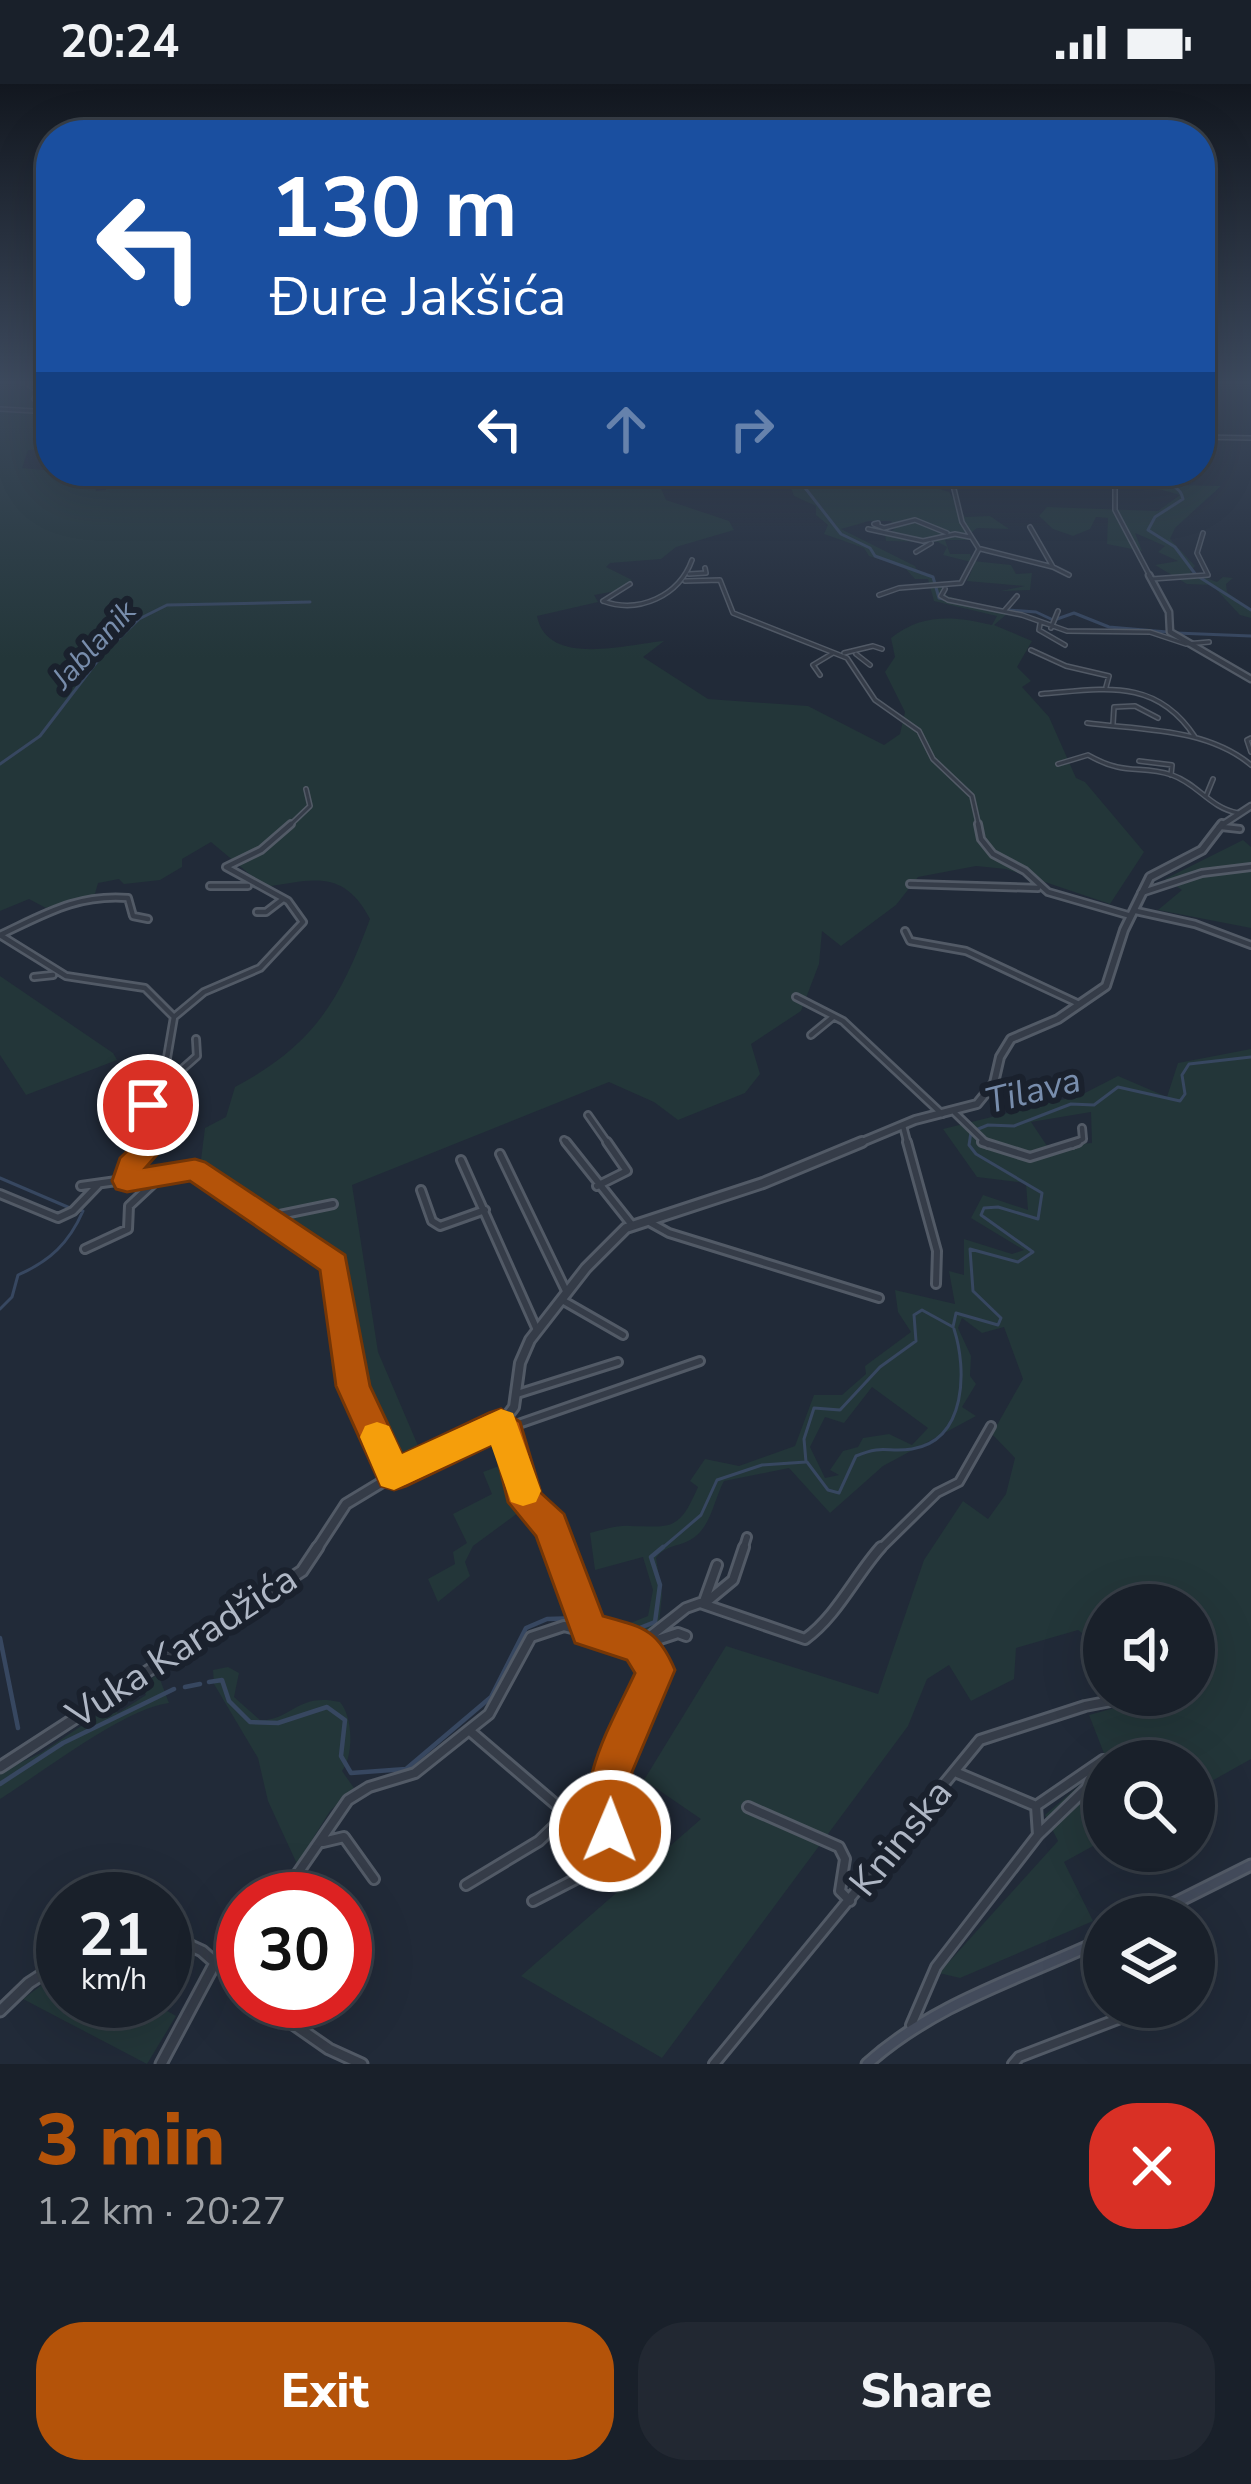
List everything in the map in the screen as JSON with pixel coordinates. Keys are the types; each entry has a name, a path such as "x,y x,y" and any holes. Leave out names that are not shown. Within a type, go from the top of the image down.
{"main road":[{"path":"1187,1896 1251,1865"},
{"path":"867,2064 930,2012 1083,1949"}],"street":[{"path":"952,486 979,549 1069,575"},
{"path":"1115,486 1115,510 1172,619 1168,630 1251,679"},
{"path":"878,524 874,524 884,528 916,520 970,537"},
{"path":"1030,527 1053,567"},
{"path":"868,530 932,541"},
{"path":"1152,579 1208,575 1197,554 1203,533"},
{"path":"916,553 932,541 955,534"},
{"path":"992,552 1002,548"},
{"path":"879,596 890,588 940,589 961,583 979,549"},
{"path":"630,584 604,602 634,605 675,591 687,578 692,560"},
{"path":"687,578 706,573 705,568"},
{"path":"687,578 720,580 733,613 848,658 875,700 919,731 933,759 972,796 984,846 1025,872 1038,888"},
{"path":"940,589 948,600 1004,611 1051,628 1094,634 1150,632 1186,644 1209,642"},
{"path":"1004,611 1017,596"},
{"path":"1051,628 1058,611"},
{"path":"1040,625 1039,630 1065,645"},
{"path":"848,653 873,646 882,649"},
{"path":"1030,650 1066,666 1109,676 1106,687"},
{"path":"820,675 813,665 836,653 859,655 870,665"},
{"path":"1042,694 1106,687 1165,704 1187,722 1195,737"},
{"path":"1113,724 1114,706 1125,705 1158,718"},
{"path":"1087,723 1195,737 1233,751 1251,765"},
{"path":"1251,738 1247,740 1251,752"},
{"path":"1058,764 1088,755 1117,771 1171,775 1217,809 1238,813"},
{"path":"1139,761 1174,766 1171,775"},
{"path":"1205,796 1213,778"},
{"path":"162,1087 174,1016 204,992 260,968 304,919 283,899 226,866 261,850 306,812 310,806 306,789"},
{"path":"588,1623 551,1526 526,1502 503,1426 517,1394 520,1363 537,1330 632,1225 763,1183 902,1125 972,1107 986,1095 1002,1052 1016,1034 1082,1005 1106,986 1150,878 1202,850 1219,826 1251,806"},
{"path":"1219,826 1240,829"},
{"path":"1142,892 1202,873 1251,867"},
{"path":"910,884 1038,888 1133,914 1209,928 1251,945"},
{"path":"210,886 254,886"},
{"path":"53,975 0,935 68,899 86,895 128,898 133,916 148,919"},
{"path":"257,912 283,899"},
{"path":"905,931 910,941 966,951 1082,1005"},
{"path":"34,977 53,975 82,983 145,988 163,1011 174,1016"},
{"path":"796,998 843,1021 942,1114"},
{"path":"811,1035 833,1017"},
{"path":"127,1181 130,1165 158,1138 146,1115 149,1101 197,1056 196,1039"},
{"path":"955,1112 970,1134 1009,1156 1051,1154 1083,1139 1082,1128"},
{"path":"588,1115 627,1171 597,1186"},
{"path":"902,1125 937,1251 936,1284"},
{"path":"564,1140 632,1225"},
{"path":"500,1154 564,1297 623,1335"},
{"path":"461,1160 537,1330"},
{"path":"81,1186 195,1170 271,1217 334,1264 353,1386 394,1475"},
{"path":"85,1249 128,1229 129,1206 160,1177"},
{"path":"0,1194 58,1218 73,1211 98,1185"},
{"path":"422,1190 432,1222 440,1226 485,1210"},
{"path":"271,1217 333,1204"},
{"path":"648,1218 655,1228 879,1298"},
{"path":"517,1394 618,1361"},
{"name":"Vuka Karadžića","path":"0,1767 297,1575 315,1558 342,1507 394,1475 503,1426 700,1361"},
{"path":"704,1604 797,1639 808,1638 823,1626 879,1549 945,1488 959,1482 992,1426"},
{"path":"641,1644 686,1608 704,1604 734,1580 747,1537"},
{"path":"704,1604 717,1565"},
{"path":"299,1872 349,1798 373,1784 415,1774 493,1711 524,1642 551,1628 588,1623 641,1644 681,1633 686,1636"},
{"path":"533,1901 603,1865 609,1856 610,1777 656,1670 641,1644"},
{"name":"Kninska","path":"714,2064 980,1740 1083,1707"},
{"path":"466,1885 538,1841 568,1814 470,1731"},
{"path":"955,1772 1036,1806"},
{"path":"1036,1806 1083,1774"},
{"path":"911,2025 936,1967 1038,1835 1083,1792"},
{"path":"1036,1806 1038,1835"},
{"path":"748,1807 839,1847 845,1859 840,1891 850,1900"},
{"path":"318,1845 344,1837 374,1879"},
{"path":"160,2064 215,1963 192,1946"},
{"path":"0,2011 36,1982"},
{"path":"299,2028 362,2064"},
{"path":"1013,2064 1019,2057 1094,2028"}],"shaded area":[{"path":"0,473 36,473 36,486 95,486 96,491 106,490 106,486 660,486 666,500 729,521 734,530 676,547 661,559 610,563 606,567 632,580 616,591 594,595 598,602 537,616 544,632 572,648 664,641 643,657 708,699 808,706 884,745 900,734 905,712 885,672 895,657 891,638 927,621 992,625 997,616 934,601 928,579 915,579 904,567 824,534 828,525 816,515 816,506 794,496 790,486 930,486 949,492 965,517 990,516 1009,529 977,528 966,537 971,540 945,540 950,554 1011,565 1016,574 1032,573 1030,590 1001,591 1025,586 967,581 975,563 943,555 947,547 938,542 886,541 885,535 895,529 889,525 892,521 841,529 915,566 919,574 931,574 947,596 1008,613 994,625 1032,641 1017,667 1031,681 1022,687 1049,717 1076,778 1085,782 1144,852 1110,904 1006,869 976,866 918,877 896,905 841,946 822,931 819,964 801,1011 751,1044 760,1074 745,1093 678,1120 654,1102 609,1082 352,1185 378,1352 425,1462 391,1479 349,1382 329,1269 190,1174 160,1179 201,1160 205,1128 226,1117 235,1087 285,1054 321,1018 347,974 370,919 349,892 325,881 265,887 211,842 182,859 182,867 160,880 98,883 94,897 46,908 29,899 0,911"},
{"path":"1148,486 1221,486 1175,528 1170,539 1195,566 1190,572 1217,582 1233,578 1226,584 1227,592 1251,610 1251,618 1240,615 1212,585 1187,584 1155,565 1178,561 1158,552 1165,546 1135,533 1142,551 1107,544 1108,518 1096,517 1090,529 1073,536 1053,529 1039,516 1047,507 1158,511 1180,495"},
{"path":"1243,840 1251,847 1251,928 1158,910 1182,890 1165,879"},
{"path":"0,976 117,1060 26,1095 0,1055"},
{"path":"1251,1049 1251,1759 1215,1779 1215,1740 1099,1740 1089,1716 1215,1716 1215,1584 1083,1584 1083,1634 1078,1630 1016,1648 1014,1679 971,1701 949,1665 927,1679 908,1726 662,2058 521,1976 701,1819 644,1780 726,1646 878,1694 924,1560 963,1501 988,1519 1006,1494 1015,1458 992,1434 1023,1379 1004,1327 982,1333 962,1318 958,1328 971,1356 970,1376 976,1384 962,1407 976,1416 883,1466 830,1513 789,1468 724,1481 703,1529 656,1558 662,1595 659,1625 631,1636 592,1626 590,1612 628,1624 648,1616 653,1590 643,1557 595,1570 590,1533 673,1523 698,1487 690,1481 705,1459 739,1466 795,1446 814,1395 842,1395 866,1374 865,1366 911,1332 898,1312 895,1290 955,1304 949,1271 964,1275 964,1239 1012,1254 1024,1250 971,1218 983,1195 1028,1210 1026,1183 977,1177 943,1129 1081,1095 1118,1076 1167,1097 1178,1063","holes":["1091,1112 1092,1143 1047,1146 1031,1122","872,1387 928,1428 912,1445 889,1434 863,1438 858,1447 843,1451 830,1470 839,1475 825,1478 810,1447 825,1417 844,1423"]},
{"path":"499,1466 503,1473 515,1470 522,1510 473,1546 465,1562 470,1576 438,1602 428,1579 455,1564 453,1552 467,1543 453,1514 492,1494 483,1472"},
{"path":"228,1667 239,1673 234,1697 260,1720 325,1700 340,1702 347,1717 350,1746 342,1771 354,1788 330,1811 297,1864 268,1801 258,1758 214,1684 213,1670"},
{"path":"158,1674 169,1703 107,1729 0,1799 0,1772 41,1753 111,1706 118,1713 146,1695 141,1685"},
{"path":"1083,1782 1083,1852 1064,1862 1083,1901 1083,1925 960,1978 939,1973 1058,1841 1045,1815"},
{"path":"36,1989 36,2006 23,1999"},
{"path":"78,2028 169,2028 147,2064"}],"waterway":[{"path":"804,486 841,534 870,548 875,556 933,577 939,598 1003,612"},
{"name":"Tilava","path":"1172,486 1183,499 1155,517 1148,530 1175,547 1196,575 1251,610"},
{"name":"Jablanik","path":"0,764 40,736 102,655 139,619 167,605 310,602"},
{"path":"1008,610 1036,612 1051,619"},
{"path":"1057,619 1074,613 1109,627 1167,632"},
{"path":"1176,633 1251,636"},
{"name":"Tilava","path":"660,1550 701,1515 717,1480 762,1465 806,1462 804,1439 814,1408 840,1410 880,1367 916,1341 914,1315 922,1310 953,1327 956,1313 998,1325 1001,1318 973,1291 970,1249 1018,1262 1033,1252 981,1215 984,1208 998,1207 1038,1219 1042,1193 976,1154 969,1145 971,1132 988,1125 1014,1126 1071,1104 1094,1105 1118,1087 1180,1101 1185,1094 1182,1075 1189,1064 1251,1057"},
{"name":"Jablanik","path":"0,1178 70,1208"},
{"name":"Jablanik","path":"0,1309 12,1297 18,1275 40,1264 65,1242 83,1211 79,1210"},
{"name":"Tilava","path":"807,1462 828,1490 839,1493 856,1456 912,1449 944,1432 953,1418 961,1382 954,1329"},
{"name":"Tilava","path":"589,1619 627,1633 655,1622 660,1585 651,1557 663,1547"},
{"name":"Tilava","path":"209,1682 222,1680 229,1701 250,1722 278,1723 327,1707 345,1720 341,1756 351,1773 406,1769 491,1697 526,1628 547,1619 580,1618"},
{"name":"Jablanik","path":"0,1638 18,1728"},
{"name":"Tilava","path":"185,1687 200,1684"},
{"name":"Tilava","path":"0,1784 63,1743 174,1689"}],"slow traffic":[{"path":"377,1437 394,1475 501,1424 508,1433 523,1491"}],"route":[{"path":"148,1105 146,1115 158,1138 130,1165 127,1181 195,1170 314,1246 334,1264 353,1386 394,1475 501,1424 508,1433 526,1502 556,1536 589,1630 639,1645 656,1670 611,1771 610,1831"}]}
